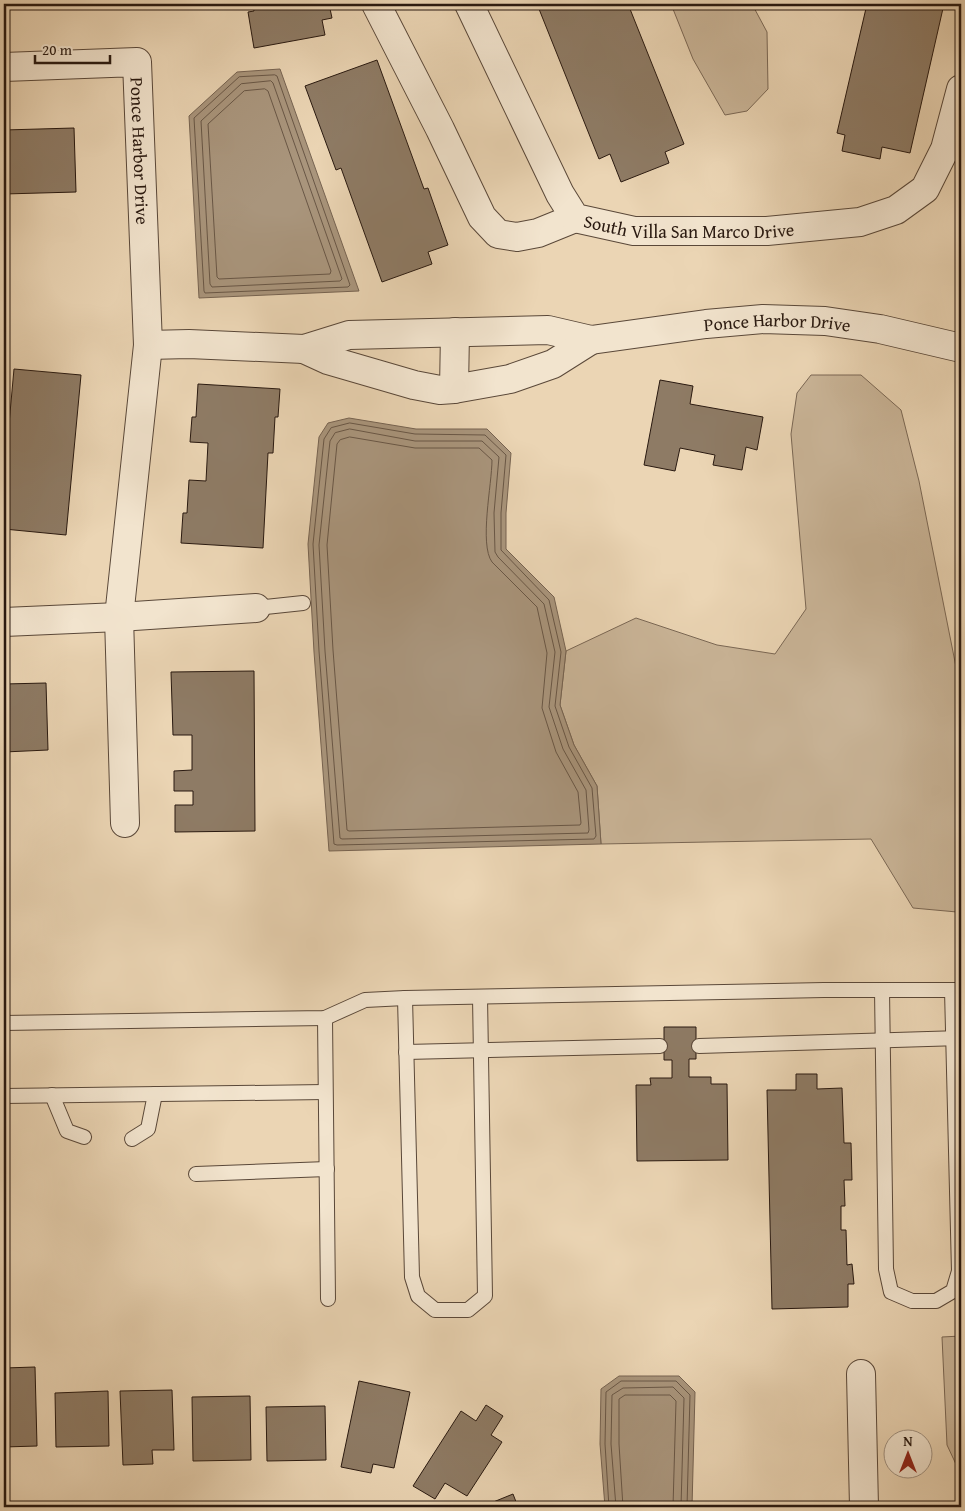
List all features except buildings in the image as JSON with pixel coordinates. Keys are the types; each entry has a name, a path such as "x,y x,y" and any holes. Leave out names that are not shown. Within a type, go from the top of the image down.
{"street":[{"path":"376,4 440,129 482,217 498,234 517,236 538,233 575,218"},
{"name":"South Villa San Marco Drive","path":"469,4 560,194 575,218 634,232 767,232 860,222 896,210 925,189 945,150 961,89"},
{"name":"Ponce Harbor Drive","path":"4,67 137,62 148,344 119,617 125,822"},
{"name":"Ponce Harbor Drive","path":"148,344 304,349 350,335 548,330 591,340 706,324 763,319 825,321 880,329 961,348"},
{"path":"454,389 455,332"},
{"name":"Ponce Harbor Drive","path":"304,349 328,360 414,385 440,390 510,379 554,364 591,340"},
{"path":"4,622 256,608"},
{"path":"861,1374 864,1507"}],"lane":[{"path":"256,608 303,603"},
{"path":"4,1023 325,1018 365,1000 405,998 882,990 957,990 959,1271 953,1290 936,1301 912,1301 891,1292 886,1269 882,990"},
{"path":"405,998 412,1277 418,1296 434,1310 468,1310 485,1296 480,997"},
{"path":"325,1018 328,1299"},
{"path":"699,1046 957,1038"},
{"path":"406,1052 660,1046"},
{"path":"4,1096 325,1092"},
{"path":"132,1139 148,1129 155,1094"},
{"path":"52,1096 67,1131 84,1137"},
{"path":"196,1174 326,1169"}],"shaded area":[{"path":"671,4 752,4 767,32 768,89 747,111 725,115 693,59"},
{"path":"811,375 861,375 901,410 919,481 961,692 961,911 913,908 871,839 601,844 597,786 574,745 560,705 566,651 636,618 717,645 775,654 806,609 791,434 797,393"},
{"path":"961,1336 961,1475 947,1445 942,1337"}],"water":[{"path":"280,69 359,291 199,298 189,116 237,72"},
{"path":"349,418 416,429 487,429 511,453 506,513 506,549 554,597 566,651 560,705 574,745 597,786 601,844 329,851 308,544 319,437 328,423"},
{"path":"619,1376 679,1376 695,1392 692,1507 605,1507 600,1444 601,1389"}]}
